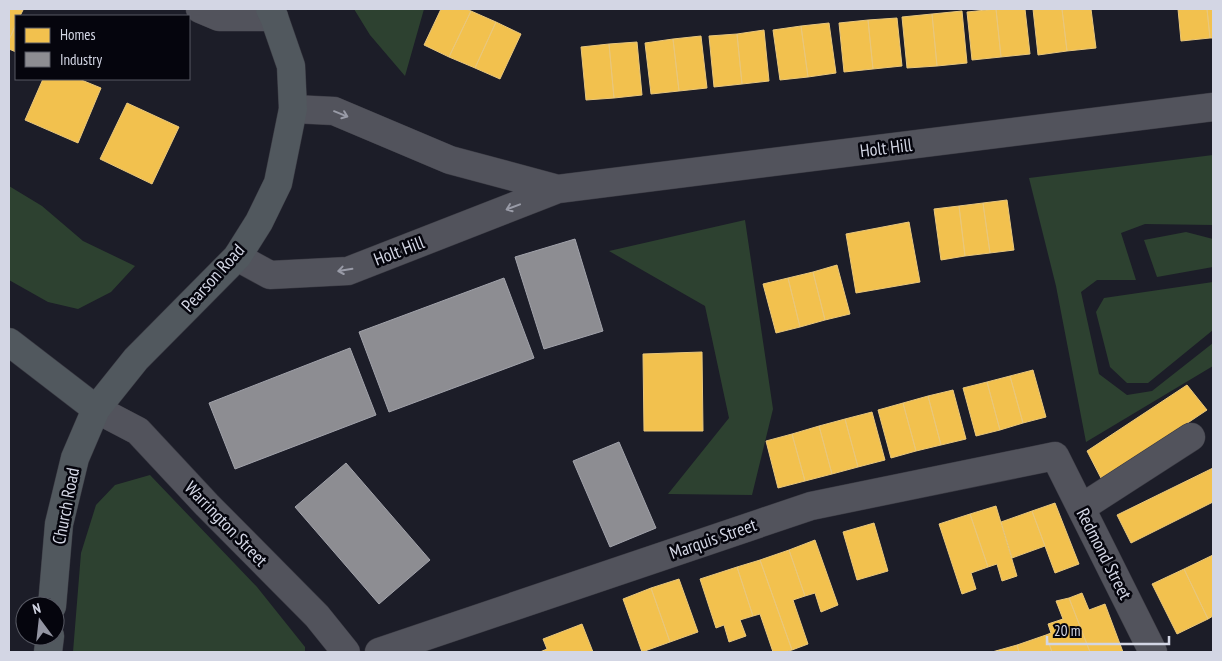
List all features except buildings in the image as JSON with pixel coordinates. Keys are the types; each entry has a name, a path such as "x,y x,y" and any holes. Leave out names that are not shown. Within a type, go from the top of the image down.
{"main road":[{"name":"Pearson Road","path":"96,409 136,359 237,257 259,222 278,183 293,109 291,66 272,13"},
{"path":"9,342 96,409"},
{"name":"Church Road","path":"53,596 59,524 75,458 96,409"}],"street":[{"path":"200,9 219,17 272,13"},
{"name":"Holt Hill","path":"237,257 270,275 348,271 558,189 1213,107"},
{"name":"Holt Hill","path":"293,109 334,111 450,160 558,189"},
{"name":"Warrington Street","path":"96,409 138,431 207,505 317,616 346,652"},
{"path":"1081,508 1191,437"},
{"name":"Redmond Street","path":"1055,456 1153,652"},
{"name":"Marquis Street","path":"379,652 811,506 1055,456"}],"green space":[{"path":"354,9 424,9 405,76 370,35"},
{"path":"1213,155 1213,225 1145,224 1121,233 1136,280 1097,280 1081,292 1099,374 1127,395 1152,391 1213,343 1213,366 1086,442 1056,286 1029,178"},
{"path":"9,186 42,206 83,241 135,266 111,292 78,309 48,302 9,280"},
{"path":"745,220 773,409 752,495 668,494 729,418 705,306 609,251"},
{"path":"1186,232 1213,239 1213,267 1157,277 1144,240"},
{"path":"1213,282 1213,330 1148,383 1127,383 1110,367 1096,312 1104,298"},
{"path":"150,475 257,587 305,647 305,652 73,652 81,553 96,505 115,485"}]}
